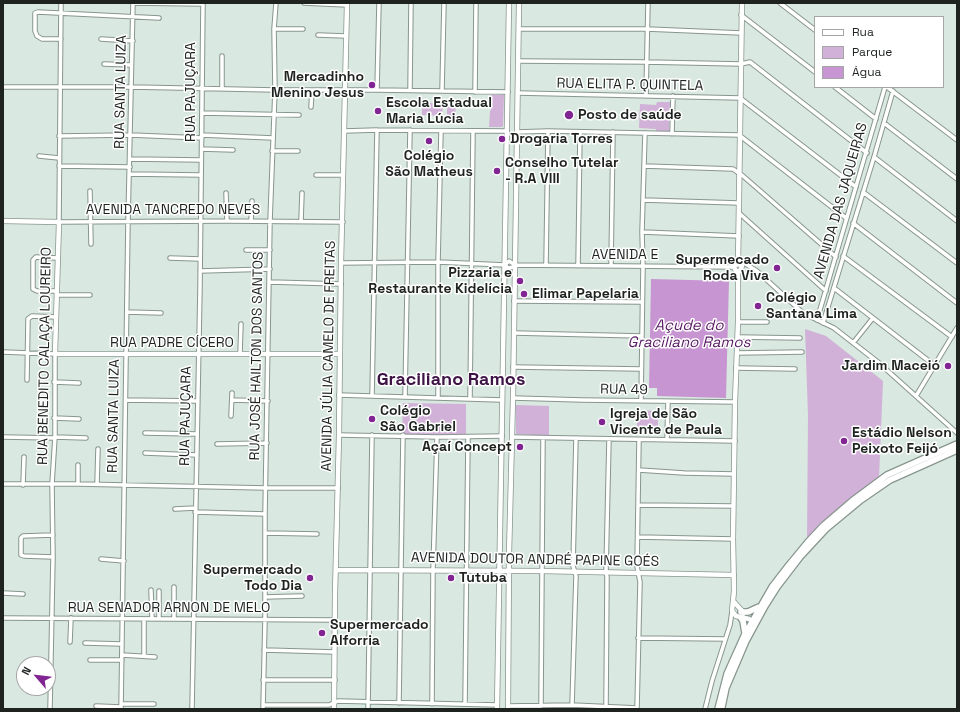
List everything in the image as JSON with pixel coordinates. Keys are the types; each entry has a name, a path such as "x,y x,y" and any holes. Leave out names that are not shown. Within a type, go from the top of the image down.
{"main road":[{"path":"722,709 726,688 761,606 772,587 808,542 824,525 852,501 887,475 957,444"},
{"path":"718,709 727,674 745,634 777,587 800,557 832,524 861,500 890,480 957,450"},
{"path":"745,634 741,615 761,606"}],"street":[{"name":"RUA BENEDITO CALAÇA LOUREIRO","path":"50,709 53,557 52,484 55,438 54,382 59,222 61,3"},
{"path":"133,3 203,4"},
{"name":"RUA SANTA LUIZA","path":"121,707 126,354 128,312 128,221 133,3"},
{"name":"RUA JOSÉ HAILTON DOS SANTOS","path":"263,707 270,221 275,90 274,29 276,3"},
{"path":"304,3 347,4"},
{"path":"377,90 379,3"},
{"path":"410,90 412,3"},
{"path":"442,90 444,3"},
{"path":"475,92 476,3"},
{"path":"263,707 329,705 338,701 368,703 465,704 497,707 509,3"},
{"path":"519,3 508,707 572,705 637,708 640,582 638,573 639,440"},
{"path":"646,95 648,3"},
{"path":"738,271 736,271 734,267 738,262 739,236 740,33 742,3"},
{"path":"780,3 814,29"},
{"name":"RUA PAJUÇARA","path":"192,709 200,271 200,175 202,150 203,4"},
{"name":"AVENIDA JÚLIA CAMELO DE FREITAS","path":"334,709 341,263 347,4"},
{"path":"61,39 40,38 35,31 34,22 35,14 37,12 159,18"},
{"path":"741,15 814,71"},
{"path":"274,29 304,29"},
{"path":"519,29 647,29 740,33"},
{"path":"318,35 346,36"},
{"path":"102,39 133,41"},
{"path":"222,56 222,89"},
{"path":"519,61 741,64 750,62 867,153"},
{"path":"104,64 131,64"},
{"path":"3,87 132,87 312,91 442,90 508,92"},
{"path":"836,88 876,119"},
{"name":"AVENIDA DAS JAQUEIRAS","path":"817,320 886,88"},
{"path":"888,88 957,140"},
{"path":"311,107 312,91"},
{"name":"AVENIDA DAS JAQUEIRAS","path":"823,323 868,178 892,91"},
{"name":"RUA ELITA P. QUINTELA","path":"518,93 740,98"},
{"path":"672,134 673,96"},
{"path":"740,98 856,187"},
{"path":"508,112 517,112"},
{"path":"202,113 299,115"},
{"path":"884,123 957,180"},
{"path":"372,396 377,130"},
{"path":"405,397 410,130"},
{"path":"344,131 507,131"},
{"path":"438,398 438,262 441,131"},
{"path":"470,399 472,131"},
{"path":"517,132 548,131 739,135 846,218"},
{"path":"546,265 548,131"},
{"path":"578,266 580,132"},
{"path":"611,266 613,132"},
{"path":"641,401 643,267 642,232 645,133"},
{"path":"59,136 131,135 273,138"},
{"path":"202,150 233,150"},
{"path":"272,151 298,151"},
{"path":"39,156 59,158"},
{"path":"874,157 957,221"},
{"path":"130,159 201,160"},
{"path":"59,166 130,167"},
{"path":"644,166 733,169 836,257"},
{"path":"130,174 200,175"},
{"path":"316,175 343,175"},
{"path":"860,177 868,178"},
{"path":"90,191 91,244"},
{"path":"863,192 957,263"},
{"path":"226,193 227,221"},
{"path":"301,221 302,193"},
{"path":"643,200 739,203"},
{"path":"251,221 252,201"},
{"path":"739,213 826,292"},
{"name":"AVENIDA TANCREDO NEVES","path":"3,220 59,222 343,222"},
{"path":"853,223 957,303"},
{"path":"642,232 739,236"},
{"path":"246,250 270,250"},
{"path":"844,256 952,337"},
{"path":"58,258 36,257 33,260 33,289 37,291 90,295"},
{"path":"170,258 200,259"},
{"name":"AVENIDA E","path":"341,263 438,262 505,265 510,261 515,265 734,267"},
{"path":"705,709 725,639 733,601 733,506 738,337 738,271 742,266 738,262"},
{"path":"738,262 757,271 803,313 834,328 879,363 916,396 937,412 957,433"},
{"path":"200,271 270,269"},
{"path":"270,282 341,284"},
{"path":"834,288 934,365"},
{"path":"514,300 642,302"},
{"path":"128,312 161,313"},
{"path":"27,380 29,318 32,316 56,317"},
{"path":"853,343 873,318"},
{"path":"738,322 767,322"},
{"path":"240,354 241,324"},
{"path":"916,396 957,328"},
{"path":"514,333 642,336"},
{"path":"738,337 800,338"},
{"name":"RUA PADRE CÍCERO","path":"3,352 55,354 340,354"},
{"path":"737,353 802,352"},
{"path":"513,367 641,369"},
{"path":"736,368 795,369"},
{"path":"54,382 79,383"},
{"path":"231,416 232,393"},
{"path":"339,395 502,400"},
{"name":"RUA 49","path":"513,398 668,402 735,402"},
{"path":"126,400 197,402"},
{"path":"232,400 268,401"},
{"path":"667,440 668,402"},
{"path":"54,418 79,419"},
{"path":"502,419 512,420"},
{"path":"145,433 197,434"},
{"path":"339,435 403,435 437,437 502,436"},
{"path":"368,709 372,435"},
{"path":"399,703 403,435"},
{"path":"3,437 86,438"},
{"path":"432,704 437,437"},
{"path":"465,704 468,437"},
{"path":"512,437 734,441"},
{"path":"541,706 543,438"},
{"path":"572,705 576,576 573,566 576,438"},
{"path":"606,707 608,439"},
{"path":"217,444 267,443"},
{"path":"97,484 98,449"},
{"path":"145,453 197,455"},
{"path":"23,485 24,457"},
{"path":"78,465 78,484"},
{"path":"639,470 684,474 734,474"},
{"path":"3,484 338,488"},
{"path":"638,505 733,506"},
{"path":"175,509 265,514"},
{"path":"265,533 317,534"},
{"path":"53,535 21,537 21,555 53,557"},
{"path":"638,537 733,539"},
{"path":"101,559 124,561"},
{"name":"AVENIDA DOUTOR ANDRÉ PAPINE GOÉS","path":"336,570 574,571 734,575"},
{"path":"174,587 174,619"},
{"path":"151,590 152,619"},
{"path":"159,591 159,619"},
{"path":"3,592 23,594"},
{"path":"265,597 302,596"},
{"path":"733,601 741,615"},
{"path":"732,611 736,616 741,615 754,621"},
{"name":"RUA SENADOR ARNON DE MELO","path":"3,618 335,620"},
{"path":"70,642 71,618"},
{"path":"144,619 144,656"},
{"path":"638,638 725,639"},
{"path":"85,643 122,644"},
{"path":"264,650 334,652"},
{"path":"122,655 155,657"},
{"path":"90,660 122,660"},
{"path":"263,680 335,680"},
{"path":"96,706 121,707 154,704"}],"green space":[{"path":"490,95 504,95 502,127 489,127 491,110"},
{"path":"657,102 670,102 669,133 656,133 656,129 639,128 640,104 656,105"},
{"path":"422,103 443,103 442,116 422,115"},
{"path":"447,104 456,104 455,118 447,117"},
{"path":"805,329 826,336 883,381 879,478 832,514 807,541 808,415"},
{"path":"403,403 466,404 466,437 402,435"},
{"path":"516,405 549,406 549,436 516,434"},
{"path":"641,410 655,411 654,419 658,419 658,432 637,432 637,419 641,419"}],"water":[{"name":"Açude do Graciliano Ramos","path":"651,279 729,281 726,398 657,396 657,388 649,388"}],"place":[{"name":"Mercadinho Menino Jesus","path":"372,85"},
{"name":"Escola Estadual Maria Lúcia","path":"378,111"},
{"name":"Posto de saúde","path":"569,115"},
{"name":"Drogaria Torres","path":"502,139"},
{"name":"Colégio São Matheus","path":"429,141"},
{"name":"Conselho Tutelar - R.A VIII","path":"497,171"},
{"name":"Supermecado Roda Viva","path":"777,268"},
{"name":"Pizzaria e Restaurante Kidelícia","path":"520,281"},
{"name":"Elimar Papelaria","path":"524,294"},
{"name":"Colégio Santana Lima","path":"758,306"},
{"name":"Jardim Maceió","path":"948,366"},
{"name":"Colégio São Gabriel","path":"372,419"},
{"name":"Igreja de São Vicente de Paula","path":"602,422"},
{"name":"Estádio Nelson Peixoto Feijó","path":"844,441"},
{"name":"Açaí Concept","path":"520,447"},
{"name":"Supermercado Todo Dia","path":"310,578"},
{"name":"Tutuba","path":"451,578"},
{"name":"Supermercado Alforria","path":"322,633"}],"district":[{"name":"Graciliano Ramos","path":"451,380"}]}
